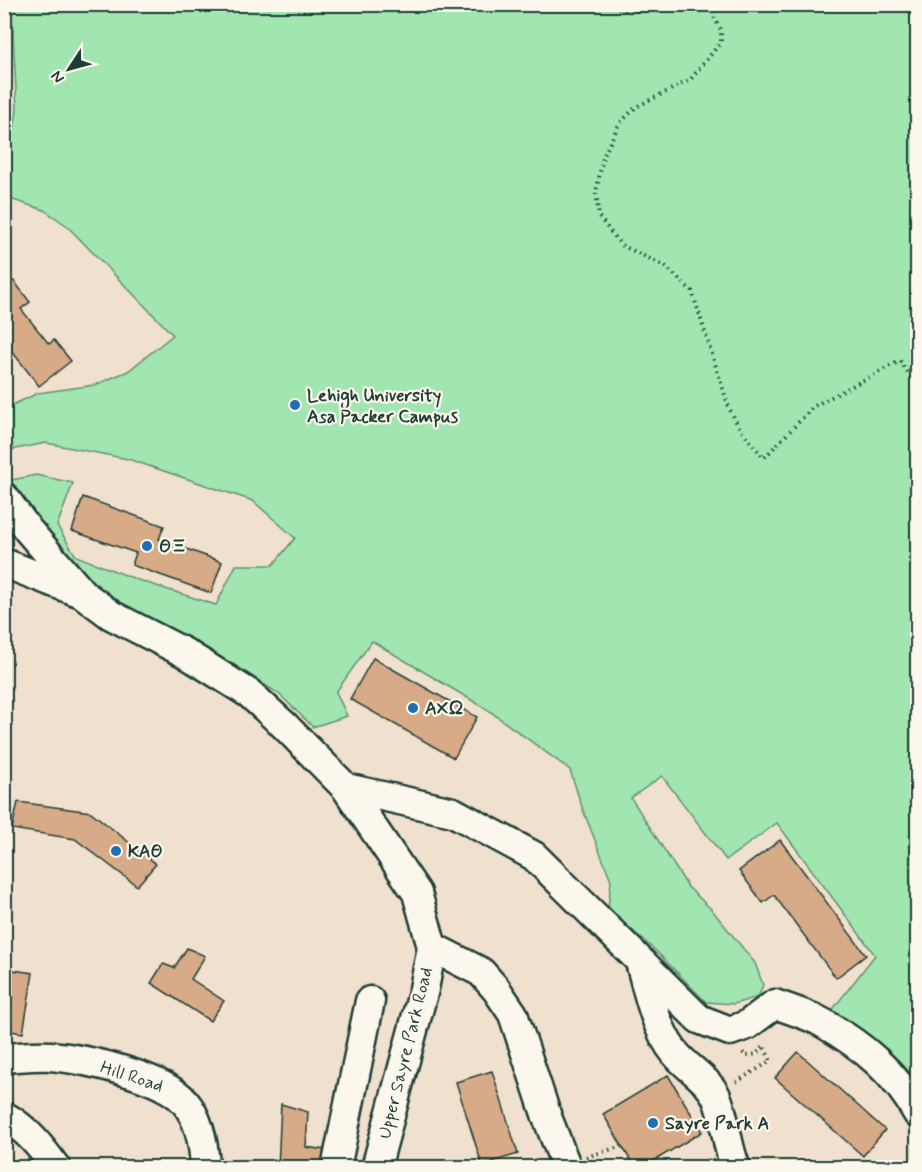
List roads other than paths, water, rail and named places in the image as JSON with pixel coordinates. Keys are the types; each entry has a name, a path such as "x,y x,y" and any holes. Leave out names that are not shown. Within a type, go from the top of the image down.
{"street":[{"name":"Upper Sayre Park Road","path":"4,497 28,530 83,594 111,615 186,653 250,694 346,788 417,893 432,947 424,989 377,1163"},
{"name":"Upper Sayre Park Road","path":"4,563 83,594"},
{"path":"346,788 453,812 534,856 699,1018 730,1031 747,1025 775,1004 822,1023 872,1056 906,1091 918,1113"},
{"path":"432,947 481,972 496,988 513,1014 547,1117 566,1165"},
{"path":"639,960 654,1010 674,1052 715,1094 722,1110 726,1136 736,1167"},
{"path":"370,1001 337,1158 377,1163"},
{"name":"Hill Road","path":"4,1058 49,1056 96,1064 174,1090 186,1103 197,1121 205,1167"},
{"path":"4,1116 16,1122 56,1167"}],"place":[{"name":"Lehigh University Asa Packer Campus","path":"295,405"},
{"name":"ΘΞ","path":"147,546"},
{"name":"ΑΧΩ","path":"413,708"},
{"name":"ΚΑΘ","path":"116,851"},
{"name":"Sayre Park A","path":"653,1123"}]}
